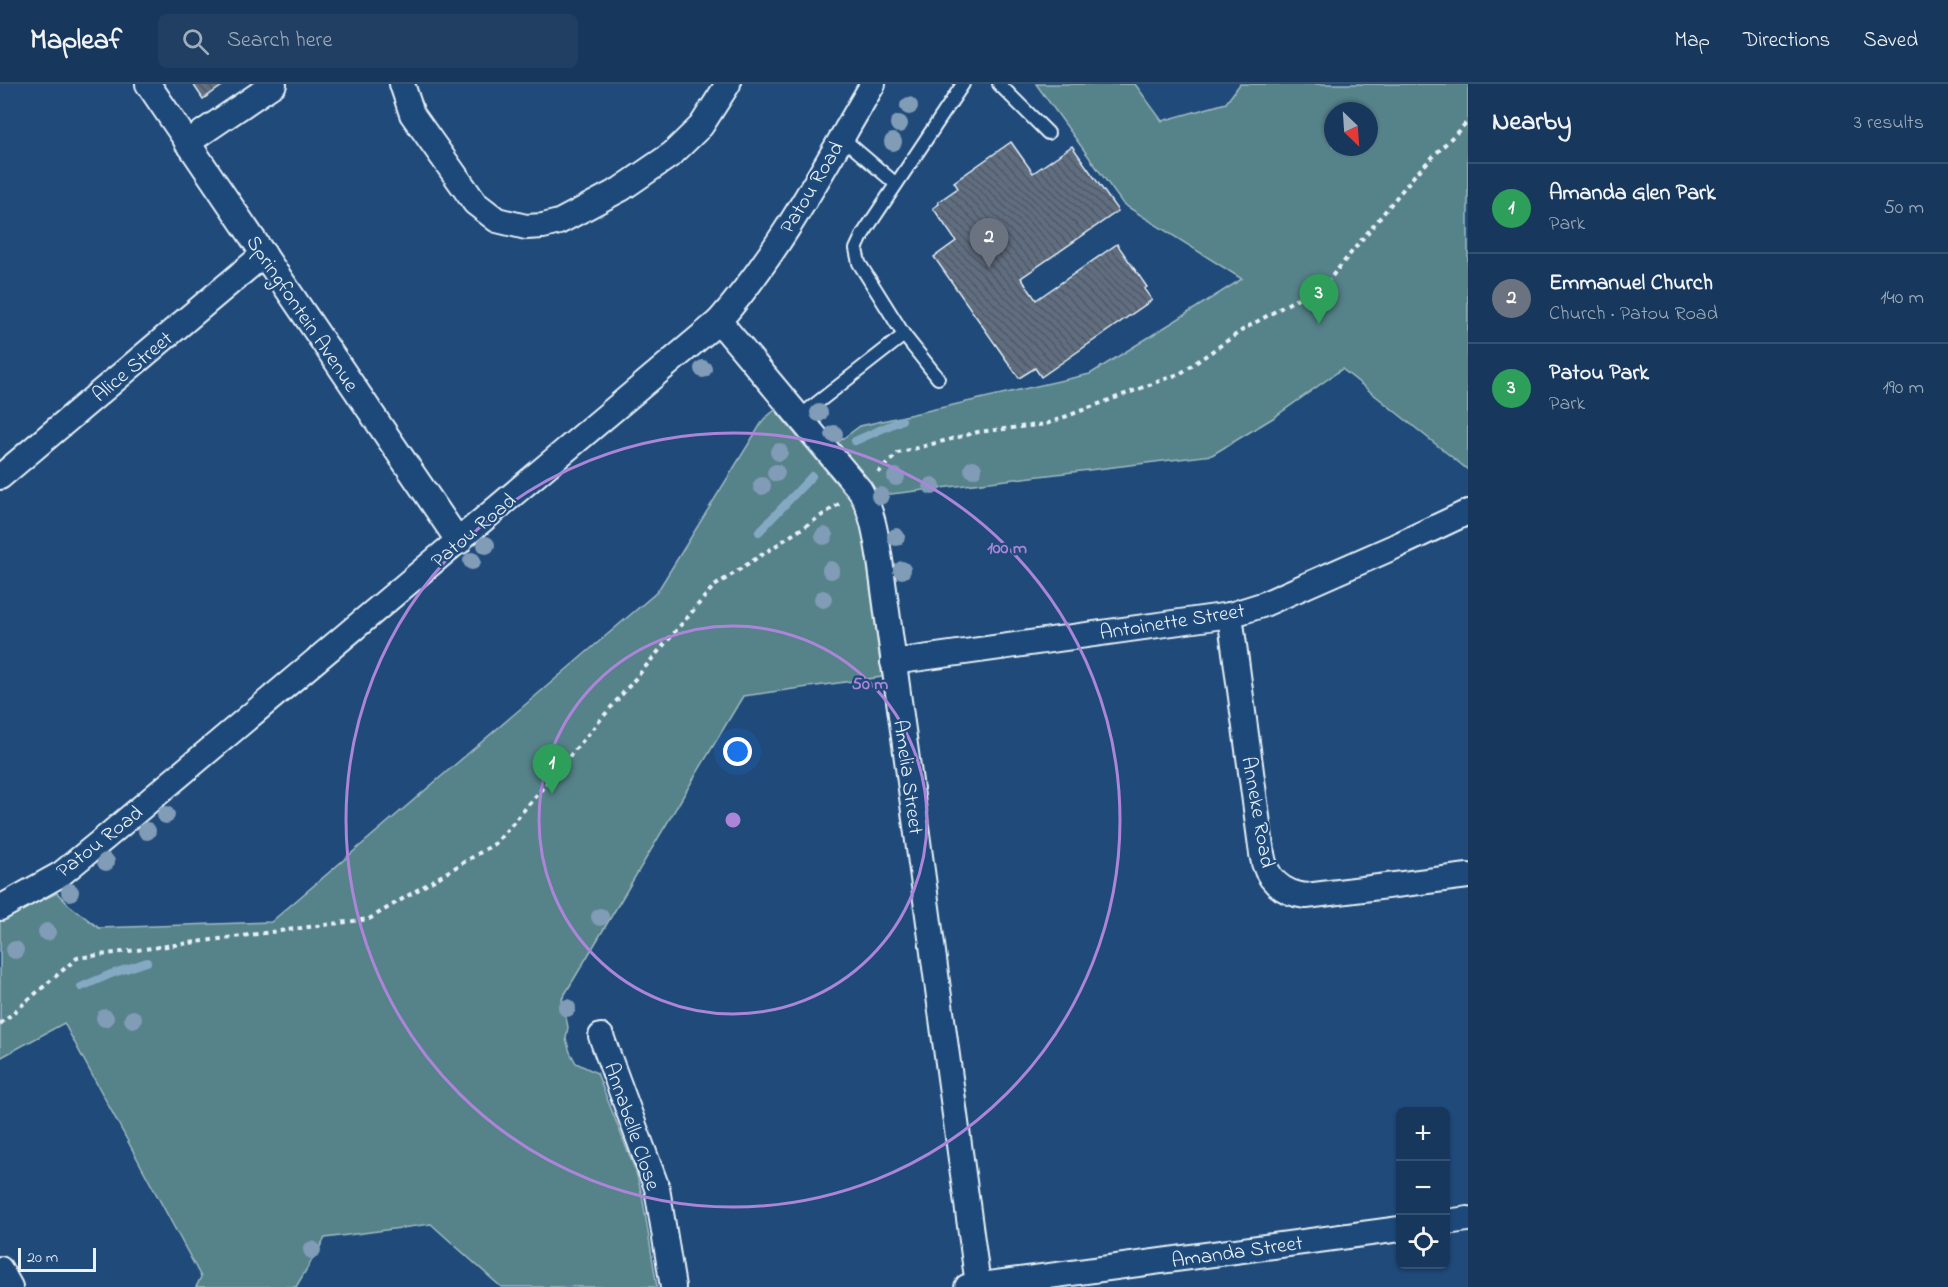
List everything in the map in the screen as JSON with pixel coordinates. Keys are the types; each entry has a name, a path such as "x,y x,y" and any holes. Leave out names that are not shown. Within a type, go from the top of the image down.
{"street":[{"name":"Springfontein Avenue","path":"148,84 459,542"},
{"path":"188,143 274,84"},
{"path":"402,84 412,114 475,203 497,220 526,227 559,222 621,189 672,154 701,126 728,84"},
{"name":"Patou Road","path":"0,908 61,874 87,853 719,321 766,262 873,84"},
{"name":"Alice Street","path":"0,477 264,254"},
{"name":"Amelia Street","path":"719,321 860,490 867,501 873,520 879,550 973,1286"},
{"name":"Antoinette Street","path":"893,662 1230,615 1262,605 1468,512"},
{"name":"Anneke Road","path":"1230,615 1264,866 1276,885 1296,895 1306,896 1468,876"},
{"name":"Annabelle Close","path":"601,1036 657,1188 673,1287"},
{"path":"1450,1222 1468,1220"},
{"name":"Amanda Street","path":"973,1286 1396,1229"},
{"path":"0,1269 10,1287"}],"lane":[{"path":"938,378 904,335 859,263 856,249 863,234 963,84"},
{"path":"999,84 1048,133"},
{"path":"841,137 896,184"},
{"path":"799,417 904,335"}],"path":[{"path":"0,1024 77,958 369,919 496,843 713,587 860,490 898,453 978,432 1046,424 1181,373 1244,329 1328,281 1414,176 1468,121"}],"green space":[{"path":"1036,84 1135,84 1162,121 1226,103 1240,84 1468,84 1468,470 1342,369 1273,418 1212,455 883,495 837,443 860,426 1090,374 1242,279 1123,204"},
{"path":"775,410 857,511 863,533 882,677 743,696 562,999 568,1027 566,1039 570,1052 576,1063 597,1073 636,1172 657,1287 501,1287 431,1224 325,1238 296,1287 196,1287 201,1277 64,1023 0,1058 0,920 57,893 99,928 271,922 657,592 764,419"}],"building":[{"path":"193,84 225,84 203,99"},
{"path":"1011,142 1033,173 1072,146 1118,211 1021,278 1036,300 1117,244 1147,287 1144,289 1152,300 1041,377 1035,368 1019,378 934,257 956,241 933,208 958,188 954,182"}],"waterway":[{"path":"855,441 902,420"},
{"path":"759,532 812,476"},
{"path":"81,987 147,962"}],"place":[{"name":"Emmanuel Church","path":"989,268"},
{"name":"Patou Park","path":"1319,324"},
{"name":"Amanda Glen Park","path":"552,794"}]}
